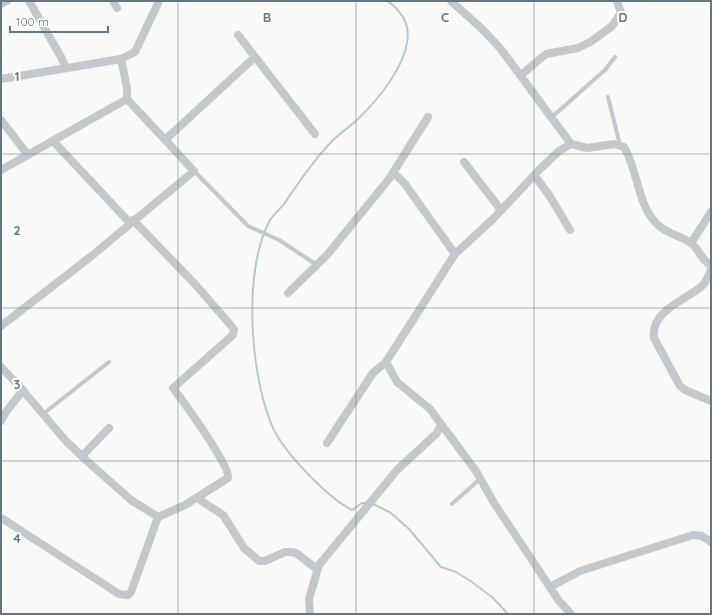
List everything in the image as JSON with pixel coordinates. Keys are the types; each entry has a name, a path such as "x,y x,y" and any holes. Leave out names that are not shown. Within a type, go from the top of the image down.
{"street":[{"path":"1,4 7,1"},
{"path":"29,1 61,56 66,68"},
{"path":"1,79 122,59 135,52 159,1"},
{"path":"451,1 489,36 521,75 571,144"},
{"path":"521,75 546,54 578,48 603,33 619,19 622,13 617,1"},
{"path":"238,35 315,134"},
{"path":"166,139 255,57"},
{"path":"1,326 194,171 166,139 127,99 127,88 122,59"},
{"path":"1,170 127,99"},
{"path":"288,293 317,265 351,227 394,173 428,117"},
{"path":"1,120 28,155"},
{"path":"559,151 563,138 563,131"},
{"path":"3,519 119,594 128,595 131,592 158,517 174,511 225,482 229,475 203,431 173,388 233,335 234,329 194,283 53,141"},
{"path":"327,443 373,373 386,362 456,254 559,151 571,144 587,148 620,145 624,147 628,152 646,206 653,220 669,234 691,243 707,263 711,265"},
{"path":"464,162 501,210"},
{"path":"394,173 405,184 456,254"},
{"path":"534,175 549,195 570,230"},
{"path":"691,243 711,212"},
{"path":"711,269 702,286 664,313 656,321 653,332 654,338 680,386 685,390 711,402"},
{"path":"386,362 397,382 430,409 481,478 494,503 559,601 571,614"},
{"path":"1,367 82,456 131,500 158,517"},
{"path":"1,420 23,390"},
{"path":"310,614 309,599 317,569 397,470 437,433 441,424"},
{"path":"82,456 109,428"},
{"path":"197,498 222,515 244,548 259,561 265,561 285,552 291,552 296,553 317,569"},
{"path":"550,587 580,571 693,536 702,536 711,542"}],"lane":[{"path":"552,117 605,70 615,57"},
{"path":"608,97 620,145"},
{"path":"194,171 248,226 273,237 317,265"},
{"path":"44,414 109,362"},
{"path":"452,504 481,478"}],"waterway":[{"path":"367,503 362,503 352,510 331,496 298,463 274,430 259,383 252,325 253,295 255,267 261,242 270,220 332,141 355,122 371,106 390,81 398,67 408,39 406,25 399,11 387,1"},
{"path":"373,504 391,513 409,529 441,567 456,572 472,582 493,598 508,614"}]}
